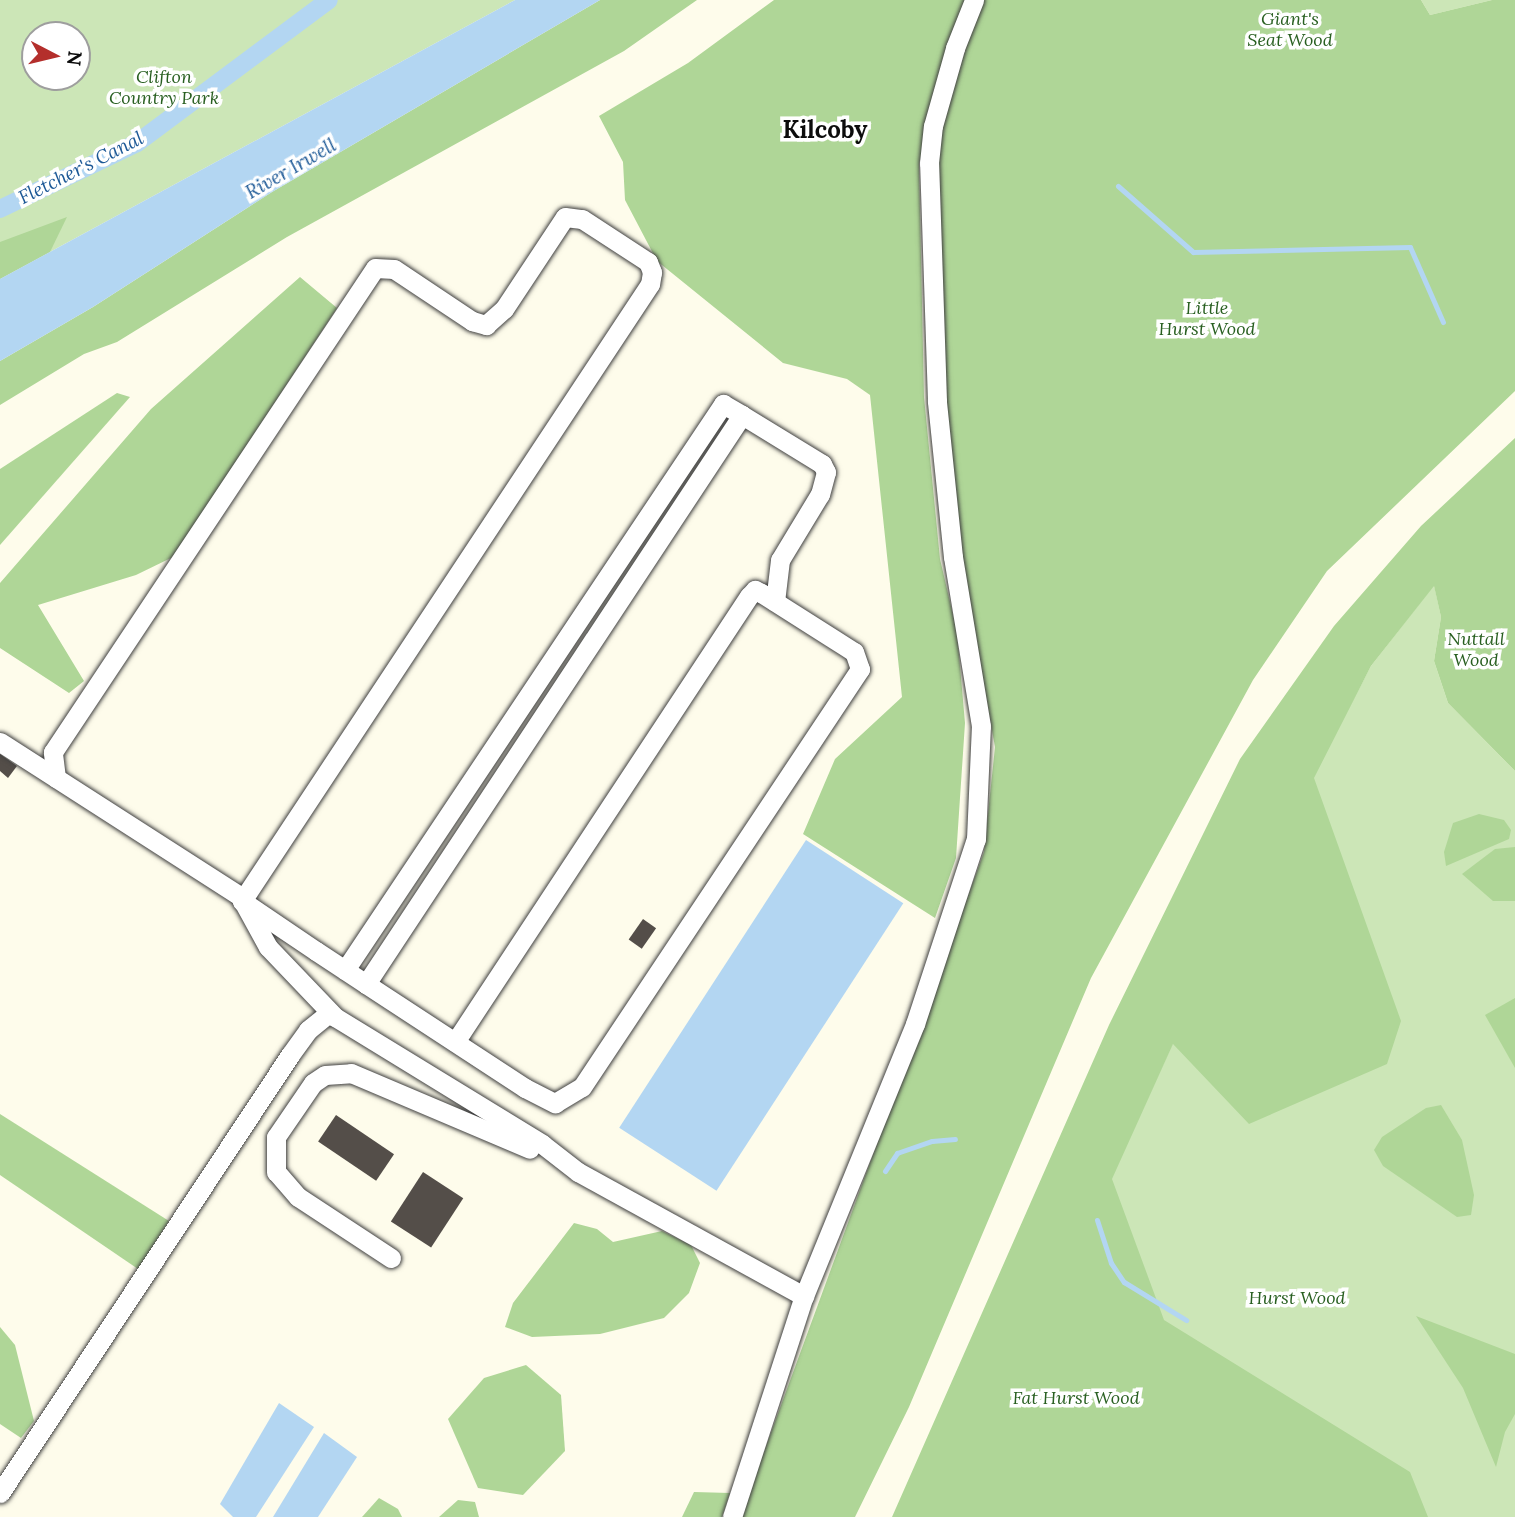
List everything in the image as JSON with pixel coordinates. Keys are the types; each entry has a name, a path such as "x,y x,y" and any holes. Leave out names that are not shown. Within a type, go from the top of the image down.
{"lane":[{"path":"732,1517 804,1296 915,1024 976,839 981,726 953,557 937,401 929,163 951,61 974,0"},
{"path":"56,778 53,752 375,268 394,269 472,321 486,325 504,309 565,217 582,219 648,262 652,272 650,284 242,901"},
{"path":"345,970 723,404 822,464 826,472 820,494 780,560 775,602"},
{"path":"366,984 742,415"},
{"path":"0,742 56,778 366,984 546,1102 562,1100 582,1087 860,669 855,652 755,590 455,1042"},
{"path":"242,901 268,947 330,1012 542,1144 578,1172"},
{"path":"0,1493 290,1055 308,1030 330,1012"},
{"path":"391,1258 298,1197 276,1172 276,1138 313,1083 324,1075 351,1073 380,1082 578,1172 804,1296"}],"green space":[{"name":"Clifton Country Park","path":"0,0 515,0 0,279"},
{"path":"600,0 697,0 624,51 287,237 117,342 84,354 0,405 0,361 93,307 272,192"},
{"path":"774,0 966,0 919,164 924,397 940,559 957,632 965,723 956,858 935,918 803,834 835,759 902,697 870,395 847,379 783,363 657,261 625,200 623,162 599,116 688,63"},
{"name":"Little Hurst Wood","path":"981,0 1421,0 1430,15 1492,0 1515,0 1515,391 1327,571 1253,680 1091,978 909,1407 855,1517 740,1517 984,852 995,747 965,579 948,444 936,165 941,128"},
{"path":"1421,0 1492,0 1430,15"},
{"path":"67,217 50,252 0,279 0,242"},
{"path":"300,277 337,308 173,557 136,575 38,605 84,681 69,693 0,648 0,583 151,409"},
{"path":"117,393 130,397 0,545 0,469"},
{"name":"Fat Hurst Wood","path":"1515,438 1515,771 1448,703 1434,661 1441,617 1434,586 1371,666 1314,778 1401,1021 1387,1064 1249,1124 1173,1044 1112,1179 1164,1320 1410,1472 1428,1517 892,1517 1109,1025 1240,759 1334,626 1421,526"},
{"name":"Hurst Wood","path":"1434,585 1441,617 1434,661 1448,703 1515,771 1515,1517 957,1517 1173,1043 1371,666"},
{"path":"1479,814 1504,820 1511,830 1509,839 1446,866 1444,852 1453,823"},
{"path":"1515,847 1515,901 1493,901 1462,874 1495,849"},
{"path":"1515,998 1515,1068 1485,1015"},
{"path":"1441,1105 1462,1140 1474,1195 1471,1215 1457,1217 1383,1166 1374,1150 1382,1137 1426,1108"},
{"path":"0,1114 169,1221 138,1269 0,1175"},
{"path":"574,1223 597,1229 613,1242 662,1231 691,1245 700,1263 689,1293 664,1318 600,1334 532,1337 505,1327 513,1303"},
{"path":"1416,1316 1515,1354 1515,1414 1505,1432 1496,1467 1463,1388"},
{"path":"0,1327 15,1345 34,1421 21,1438 0,1424"},
{"path":"526,1365 561,1395 565,1451 523,1495 478,1488 448,1419 484,1378"},
{"path":"694,1492 730,1493 722,1517 682,1517"},
{"path":"379,1498 398,1509 402,1517 362,1517"},
{"path":"458,1500 475,1502 479,1517 439,1517"}],"water":[{"name":"River Irwell","path":"515,0 600,0 272,192 93,307 0,361 0,279"},
{"path":"806,840 903,903 716,1191 619,1128"},
{"path":"279,1403 314,1427 256,1517 233,1517 220,1504"},
{"path":"324,1433 357,1457 318,1517 273,1517"}],"building":[{"path":"0,754 17,766 8,778 0,771"},
{"path":"643,919 656,928 642,949 629,939"},
{"path":"336,1115 394,1154 376,1181 318,1142"},
{"path":"423,1172 463,1198 431,1248 391,1221"}],"waterway":[{"name":"Fletcher's Canal","path":"0,209 137,143 329,0"},
{"path":"1118,186 1193,252 1410,247 1443,322"},
{"path":"885,1171 897,1153 932,1141 955,1139"},
{"path":"1097,1220 1111,1263 1124,1282 1186,1320"}],"district":[{"name":"Kilcoby","path":"825,130"}],"park label":[{"name":"Giant's Seat Wood","path":"1290,30"},
{"name":"Nuttall Wood","path":"1476,650"}]}
